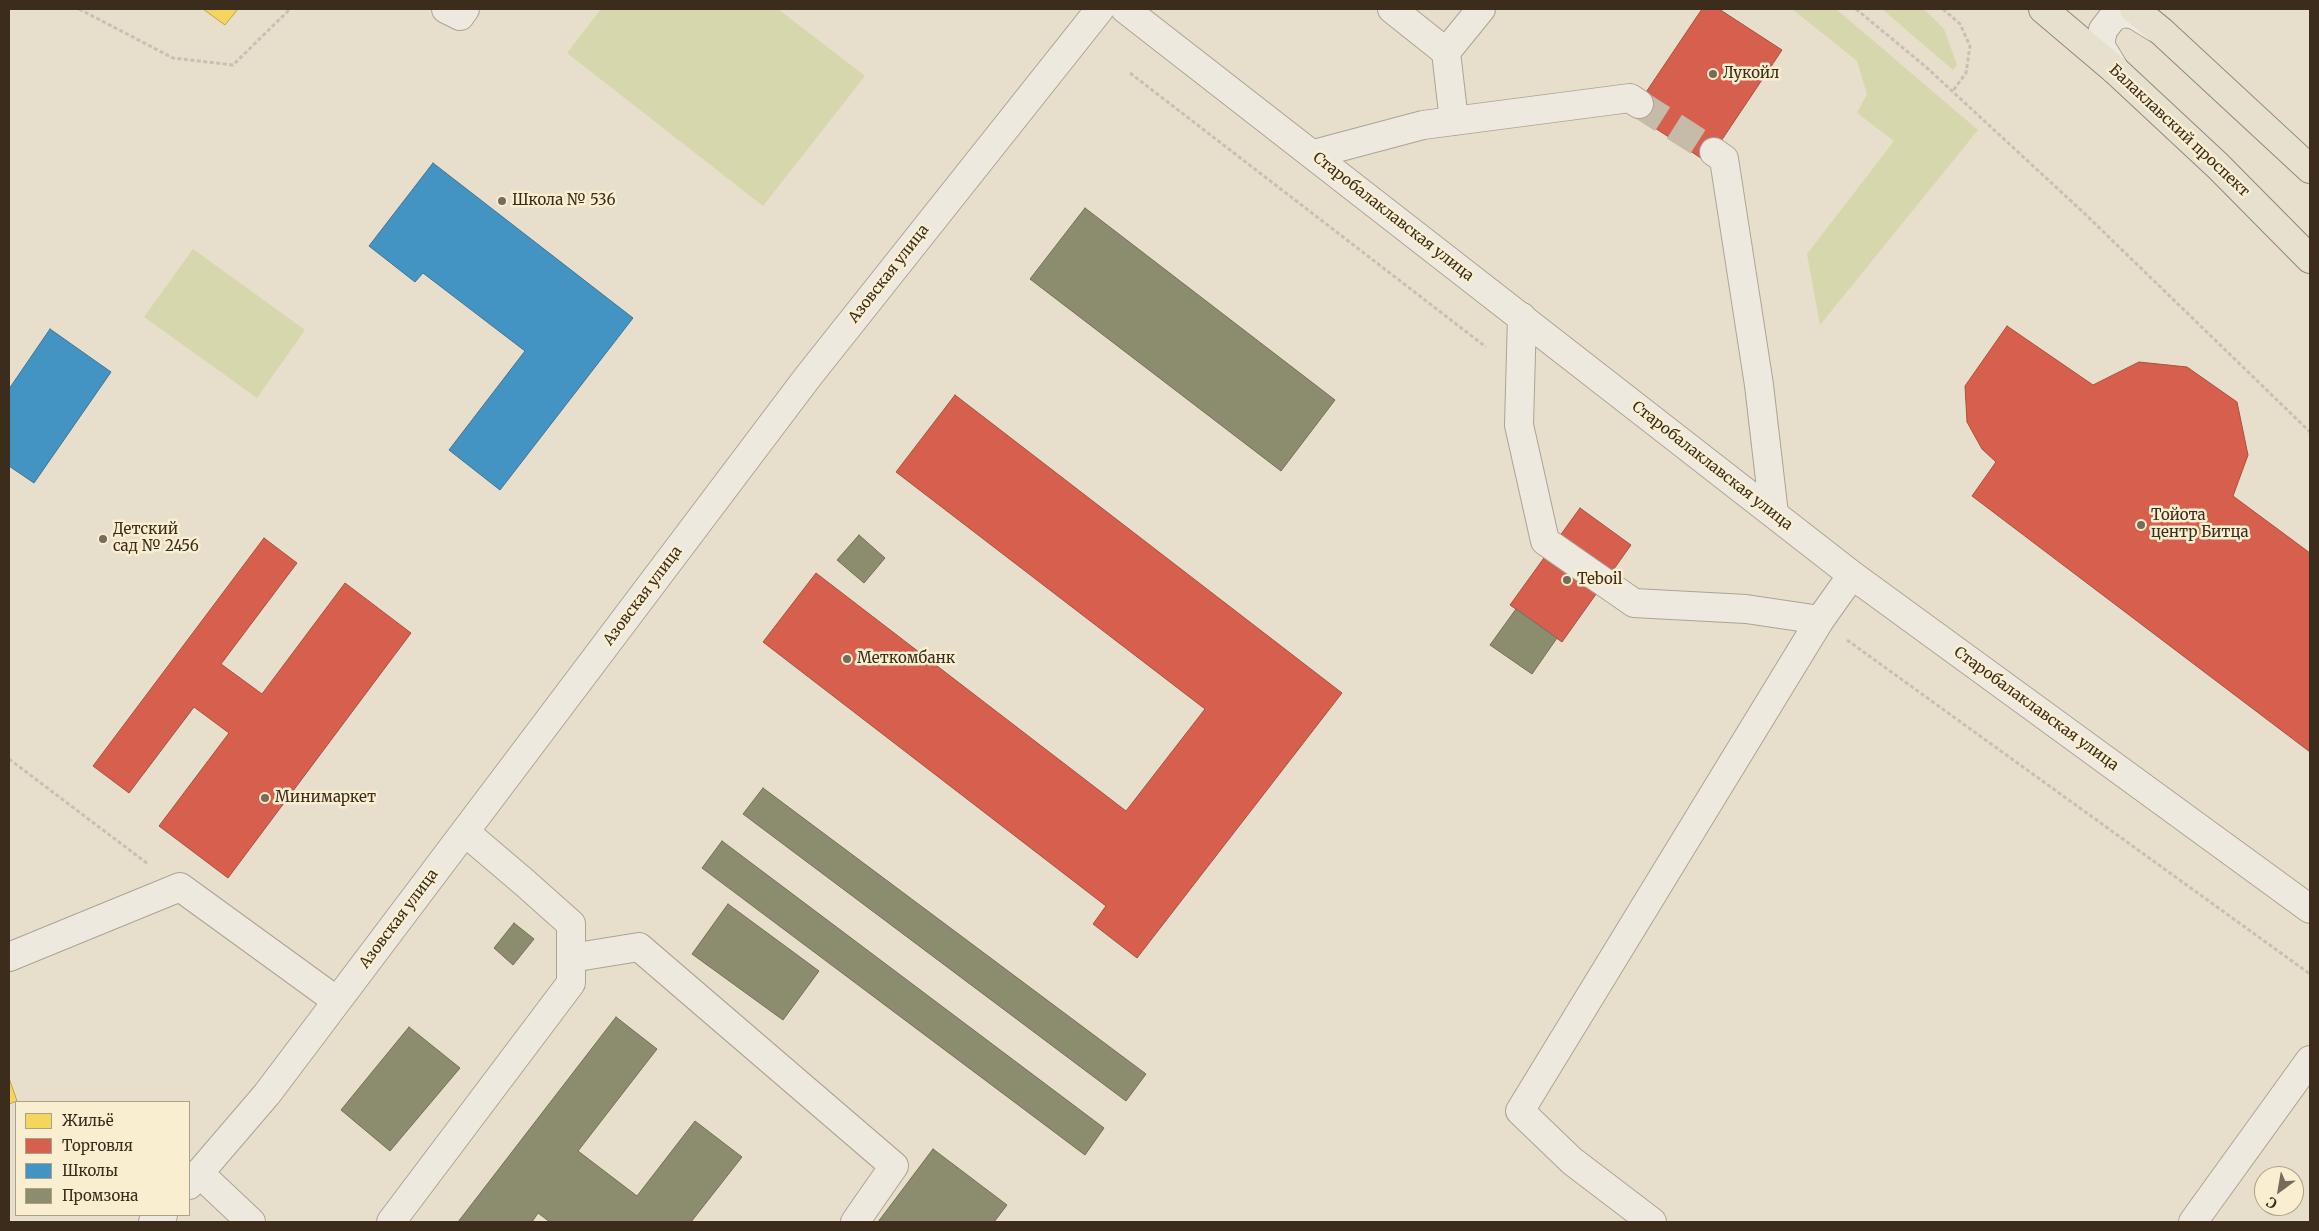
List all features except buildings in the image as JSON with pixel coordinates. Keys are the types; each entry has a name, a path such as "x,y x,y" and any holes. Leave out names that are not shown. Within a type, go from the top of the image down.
{"main road":[{"name":"Балаклавский проспект","path":"2043,9 2116,70 2218,166 2310,259"},
{"path":"2134,9 2310,169"}],"street":[{"path":"446,9 460,16 465,9"},
{"name":"Азовская улица","path":"194,1179 267,1094 813,370 1100,9"},
{"name":"Старобалаклавская улица","path":"1126,9 1158,36 1314,154 1852,575 2310,909"},
{"path":"1392,9 1446,52 1454,121"},
{"path":"1446,52 1481,9"},
{"path":"2116,70 2100,44 2103,30 2113,18 2124,13 2135,15 2161,32"},
{"path":"1314,154 1423,125 1630,98 1639,104"},
{"path":"1714,152 1724,159 1759,385 1774,514"},
{"path":"1522,317 1519,425 1545,541 1634,603 1746,609 1820,620"},
{"path":"1652,1222 1572,1161 1520,1111 1820,620 1852,575"},
{"path":"391,1222 571,983 571,924 526,882 465,832"},
{"path":"9,957 180,887 337,1001"},
{"path":"571,958 639,948 894,1166 855,1222"},
{"path":"2193,1222 2310,1060"},
{"path":"194,1179 251,1222"}],"path":[{"path":"78,9 173,58 233,65 290,9"},
{"path":"1856,9 1952,92 2084,213 2310,432"},
{"path":"1943,9 1960,24 1970,46 1966,73 1952,92"},
{"path":"1130,73 1520,374"},
{"path":"1820,620 2310,974"},
{"path":"9,759 180,887"}],"green space":[{"path":"601,9 778,9 865,76 763,206 567,53"},
{"path":"1792,9 1836,9 1978,130 1820,325 1807,254 1894,141 1857,113 1867,94 1857,61"},
{"path":"1882,9 1922,9 1926,11 1944,29 1957,65 1953,70"},
{"path":"193,249 305,330 257,398 144,317"}],"tunnel":[{"path":"1639,104 1714,152"}],"place":[{"name":"Лукойл","path":"1713,74"},
{"name":"Школа № 536","path":"502,201"},
{"name":"Тойота центр Битца","path":"2141,525"},
{"name":"Детский сад № 2456","path":"103,539"},
{"name":"Teboil","path":"1567,580"},
{"name":"Меткомбанк","path":"847,659"},
{"name":"Минимаркет","path":"265,798"}]}
